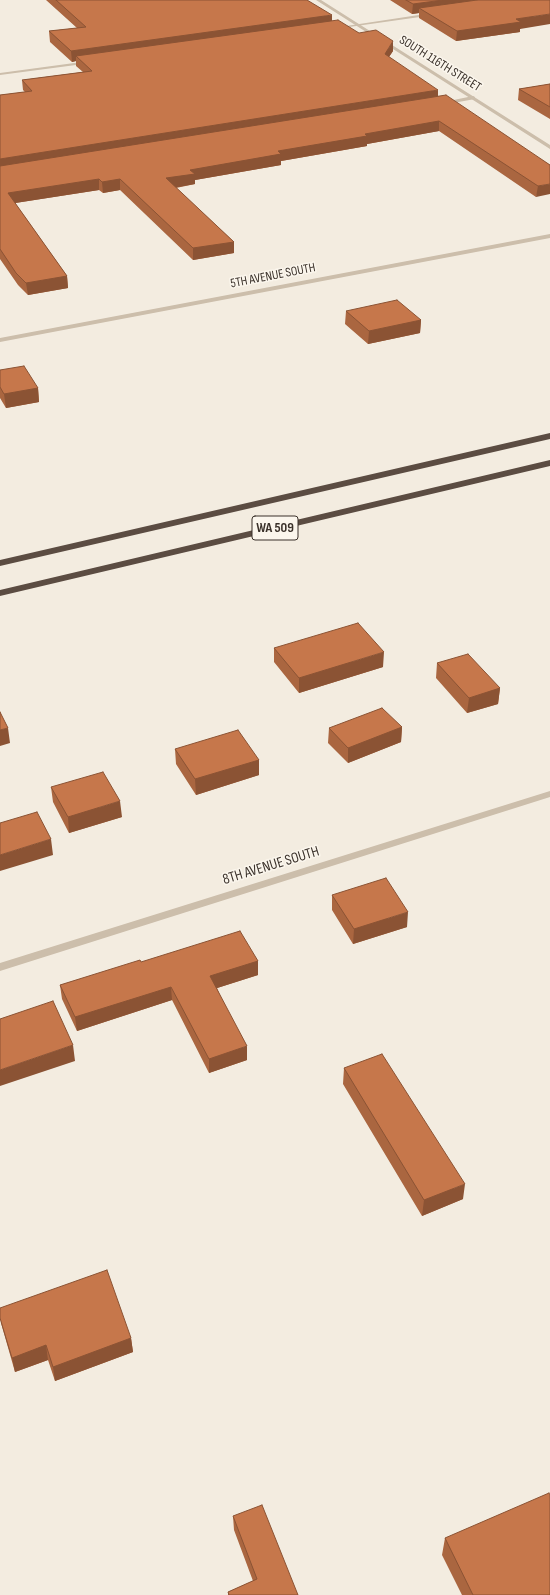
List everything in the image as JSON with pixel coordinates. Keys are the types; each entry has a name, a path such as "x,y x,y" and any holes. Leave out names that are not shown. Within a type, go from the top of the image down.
{"highway":[{"name":"WA 509","path":"0,564 550,436"},
{"name":"WA 509","path":"0,593 550,463"}],"street":[{"name":"SOUTH 116TH STREET","path":"318,0 550,147"},
{"path":"328,28 436,14"},
{"path":"0,74 93,62"},
{"path":"434,105 474,98"},
{"name":"5TH AVENUE SOUTH","path":"0,340 550,236"},
{"name":"8TH AVENUE SOUTH","path":"0,967 550,794"}],"building":[{"path":"56,0 307,0 332,15 71,51 49,31 86,27"},
{"path":"406,0 443,0 413,4"},
{"path":"477,0 550,0 550,14 516,19 521,22 457,31 419,8"},
{"path":"338,20 359,33 376,30 393,41 385,54 438,90 0,159 0,95 32,91 22,80 92,71 76,56"},
{"path":"550,84 550,107 519,89"},
{"path":"446,95 550,165 550,184 538,186 439,121 365,134 367,136 278,151 281,154 190,170 195,174 166,178 234,242 193,248 120,179 102,182 99,179 8,193 67,276 26,283 16,273 0,249 0,166"},
{"path":"397,300 421,320 369,331 346,311"},
{"path":"24,366 38,388 4,394 0,387 0,370"},
{"path":"358,623 384,652 299,678 274,648"},
{"path":"468,654 500,688 469,698 437,663"},
{"path":"382,708 402,727 348,748 329,728"},
{"path":"0,712 8,728 0,730"},
{"path":"238,730 259,760 195,779 175,749"},
{"path":"103,772 120,801 68,817 51,787"},
{"path":"37,812 51,839 0,855 0,823"},
{"path":"386,878 408,912 354,929 332,895"},
{"path":"240,931 258,961 210,976 247,1046 209,1059 171,987 75,1017 60,985 140,960 141,962"},
{"path":"53,1001 73,1045 0,1070 0,1019"},
{"path":"382,1054 465,1184 424,1200 344,1068"},
{"path":"107,1270 131,1338 53,1367 46,1345 12,1358 0,1318 0,1308"},
{"path":"549,1493 550,1595 473,1595 445,1538"},
{"path":"262,1505 298,1595 229,1595 228,1592 257,1579 233,1516"}]}
